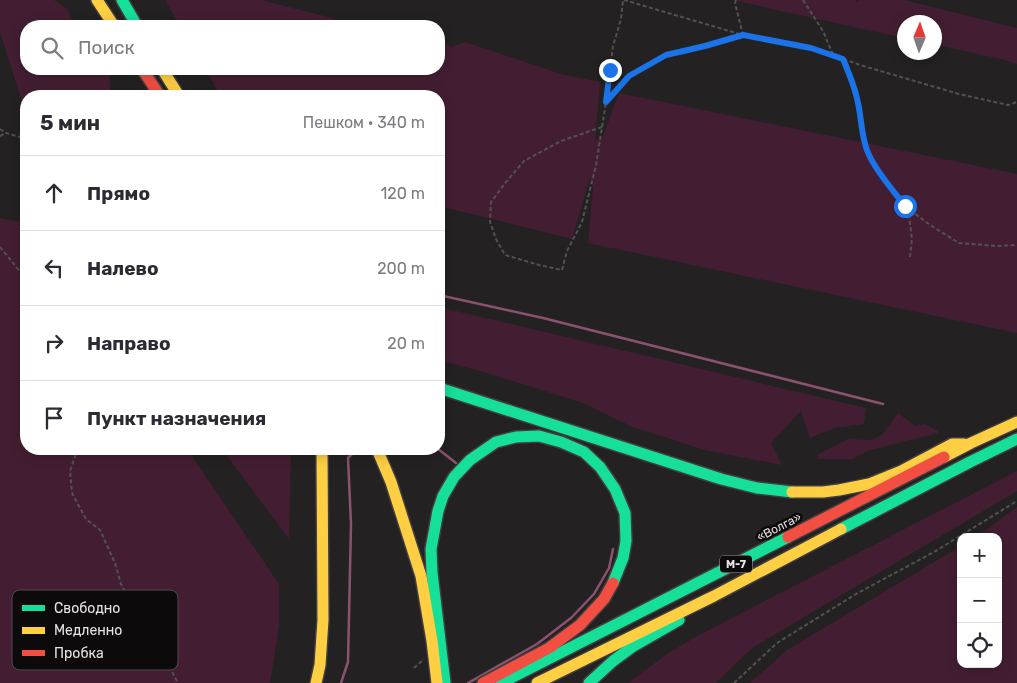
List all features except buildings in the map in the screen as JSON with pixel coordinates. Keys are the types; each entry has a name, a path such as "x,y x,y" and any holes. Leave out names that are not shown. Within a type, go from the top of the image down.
{"main road":[{"path":"97,0 110,20"},
{"path":"122,0 134,20"},
{"path":"146,75 156,90"},
{"path":"166,75 174,90"},
{"path":"445,390 721,479 761,489 789,492 813,493 864,485 883,479 952,444 971,444"},
{"name":"«Волга»","path":"501,683 1017,422"},
{"path":"437,683 440,666 430,550 438,511 444,496 454,477 470,460 496,442 516,437 539,436 562,442 584,452 600,466 615,489 625,513 626,541 623,558 614,581 604,599 580,625 549,648 483,683"},
{"name":"М-7","path":"537,683 714,596 1017,439"},
{"path":"316,683 320,664 323,620 322,455"},
{"path":"380,455 391,482 421,576 445,683"},
{"path":"589,683 632,647 678,621 714,596"}],"path":[{"path":"602,127 561,141 524,161 506,182 491,202 490,222 496,239 505,255 539,266 562,270 567,251 582,222 596,165 606,102 613,46 621,19 624,0 743,35 811,48 860,65 959,94 1008,105 1017,102"},
{"path":"736,0 734,4 743,35"},
{"path":"803,0 823,31 833,55"},
{"path":"606,102 629,76 666,55 743,35"},
{"path":"843,59 851,77 858,103 868,154 905,206 930,225 959,243 996,246 1017,244"},
{"path":"0,129 20,137"},
{"path":"0,136 6,133"},
{"path":"908,208 912,240 910,257"},
{"path":"0,246 20,272"},
{"path":"76,455 70,471 72,492 86,519 100,530 115,563 124,590"},
{"path":"734,683 777,643 856,594 934,552 1017,501"},
{"path":"414,668 426,657"},
{"path":"171,670 178,683"}],"shaded area":[{"path":"0,0 54,0 67,9 72,20 20,20 20,75 109,75 110,90 20,90 20,95 0,32"},
{"path":"165,0 261,0 335,20 177,20"},
{"path":"732,0 855,0 857,2 859,0 904,0 1017,28 1017,64 942,46 942,15 897,15 897,36"},
{"path":"445,42 451,47 465,42 561,74 600,82 595,140 602,139 619,93 1017,174 1017,333 588,243 593,188 590,177 572,239 445,207 445,90 217,90 209,75 445,75"},
{"path":"0,218 20,222 20,455 191,455 279,584 279,626 270,683 0,683"},
{"path":"445,308 866,408 864,424 834,428 810,438 801,411 771,443 782,465 705,450 633,427 583,403 445,362"},
{"path":"898,413 915,426 925,424 938,431 938,433 867,451 853,459 819,459 817,455 849,439 871,440 882,435"},
{"path":"226,455 291,455 289,539"},
{"path":"1017,471 1017,491 752,648 716,683 628,683 667,654 699,635"},
{"path":"1017,507 1017,683 750,683 787,650 957,548 957,668 1002,668 1002,533 981,533"}],"waterway":[{"path":"445,296 543,318 883,404"},
{"path":"445,454 456,463"},
{"path":"341,683 348,662 351,524 348,458 351,455"},
{"path":"468,683 537,644 571,618 594,594 609,568 613,549"}],"traffic: fast":[{"path":"122,0 134,20"},
{"path":"445,390 721,479 757,488 792,492"},
{"path":"445,683 431,549 438,511 443,496 454,477 470,460 496,442 516,437 539,436 561,442 584,452 600,467 615,489 625,513 626,541 623,558 613,583"},
{"path":"841,529 1017,439"},
{"path":"501,683 788,537"},
{"path":"589,683 632,647 679,620"}],"traffic: slow":[{"path":"97,0 110,20"},
{"path":"166,75 175,90"},
{"path":"944,457 1017,422"},
{"path":"792,492 823,492 869,484 901,471 952,444 964,444"},
{"path":"316,683 320,665 323,620 322,455"},
{"path":"380,455 391,482 421,576 437,683"},
{"path":"537,683 714,596 841,529"}],"traffic: jam":[{"path":"146,75 156,90"},
{"path":"788,537 944,457"},
{"path":"483,683 549,648 580,625 604,599 613,583"}],"route":[{"path":"610,70 606,102 629,76 666,55 743,35 811,48 843,59 851,77 858,103 868,154 905,206"}]}
